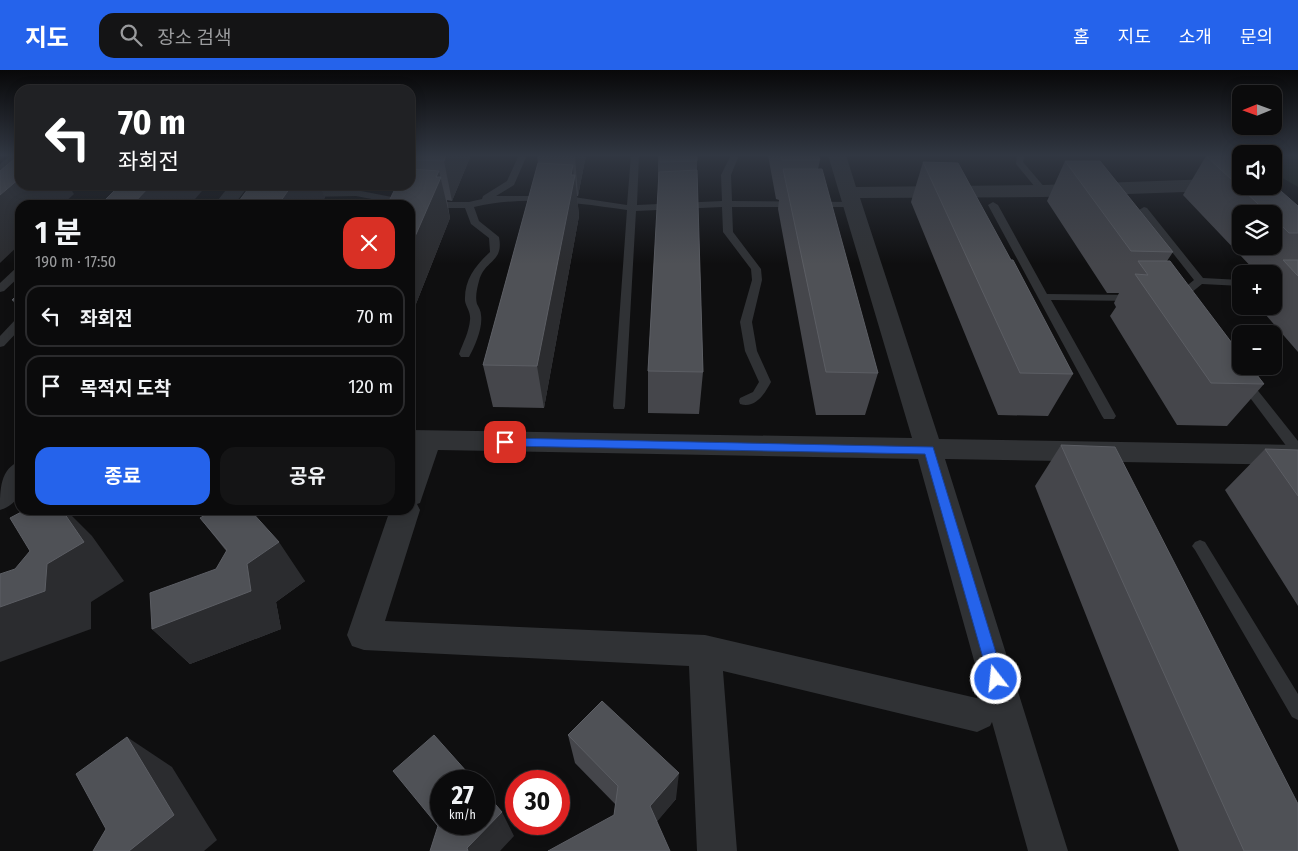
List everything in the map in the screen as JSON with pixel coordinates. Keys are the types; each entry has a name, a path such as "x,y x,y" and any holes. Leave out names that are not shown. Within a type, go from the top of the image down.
{"street":[{"path":"849,191 929,450 1048,851"},
{"path":"851,199 1032,191"},
{"path":"415,465 419,441 1298,455"},
{"path":"0,499 15,479"},
{"path":"403,515 364,635 705,651 978,714"},
{"path":"705,651 717,851"}],"lane":[{"path":"474,204 496,191"},
{"path":"619,406 631,191"},
{"path":"727,191 728,232 756,270 757,280 746,322 751,351 765,382 758,395 745,401"},
{"path":"290,194 356,194 374,200"},
{"path":"415,203 474,204 499,198 543,198 630,208 851,199"},
{"path":"465,354 477,322 476,311 471,303 475,276 480,267 494,256 496,248 494,237 474,222 474,204"},
{"path":"993,205 1109,416"},
{"path":"1144,210 1200,281"},
{"path":"0,289 15,275"},
{"path":"1178,301 1200,281 1232,283"},
{"path":"1043,297 1150,298"},
{"path":"0,343 15,327"},
{"path":"1238,375 1298,451"},
{"path":"1200,546 1298,711"}],"building":[{"path":"114,191 145,191 137,200 105,200"},
{"path":"246,191 287,191 282,200 240,200"},
{"path":"394,191 435,191 415,237 415,200 390,200"},
{"path":"530,191 572,191 537,366 483,365"},
{"path":"658,191 698,191 703,372 648,371"},
{"path":"788,191 828,191 878,373 826,372"},
{"path":"937,191 974,191 1011,260 1013,260 1073,374 1020,373"},
{"path":"1087,191 1124,191 1173,252 1131,251"},
{"path":"1282,192 1298,206 1298,233 1289,233 1282,226 1282,205 1259,205 1248,195 1282,195"},
{"path":"1283,260 1298,260 1298,276"},
{"path":"1138,261 1170,261 1232,343 1232,375 1257,375 1264,384 1211,383 1135,274 1148,275"},
{"path":"1061,445 1115,447 1298,804 1298,851 1244,851"},
{"path":"1265,449 1298,450 1298,496"},
{"path":"16,515 65,515 84,542 47,564 45,591 0,607 0,574 15,569 30,551 10,518"},
{"path":"205,515 255,515 279,542 247,564 251,591 152,629 150,593 216,569 227,550 200,518"},
{"path":"602,701 679,773 650,806 670,851 548,851 614,815 618,786 568,735"},
{"path":"434,735 465,770 430,770 430,816 393,771"},
{"path":"127,737 174,815 129,851 93,851 106,829 76,774"},
{"path":"495,804 502,812 495,819"},
{"path":"435,835 480,835 467,848 468,851 430,851"}],"route":[{"path":"505,442 929,450 996,679"}]}
